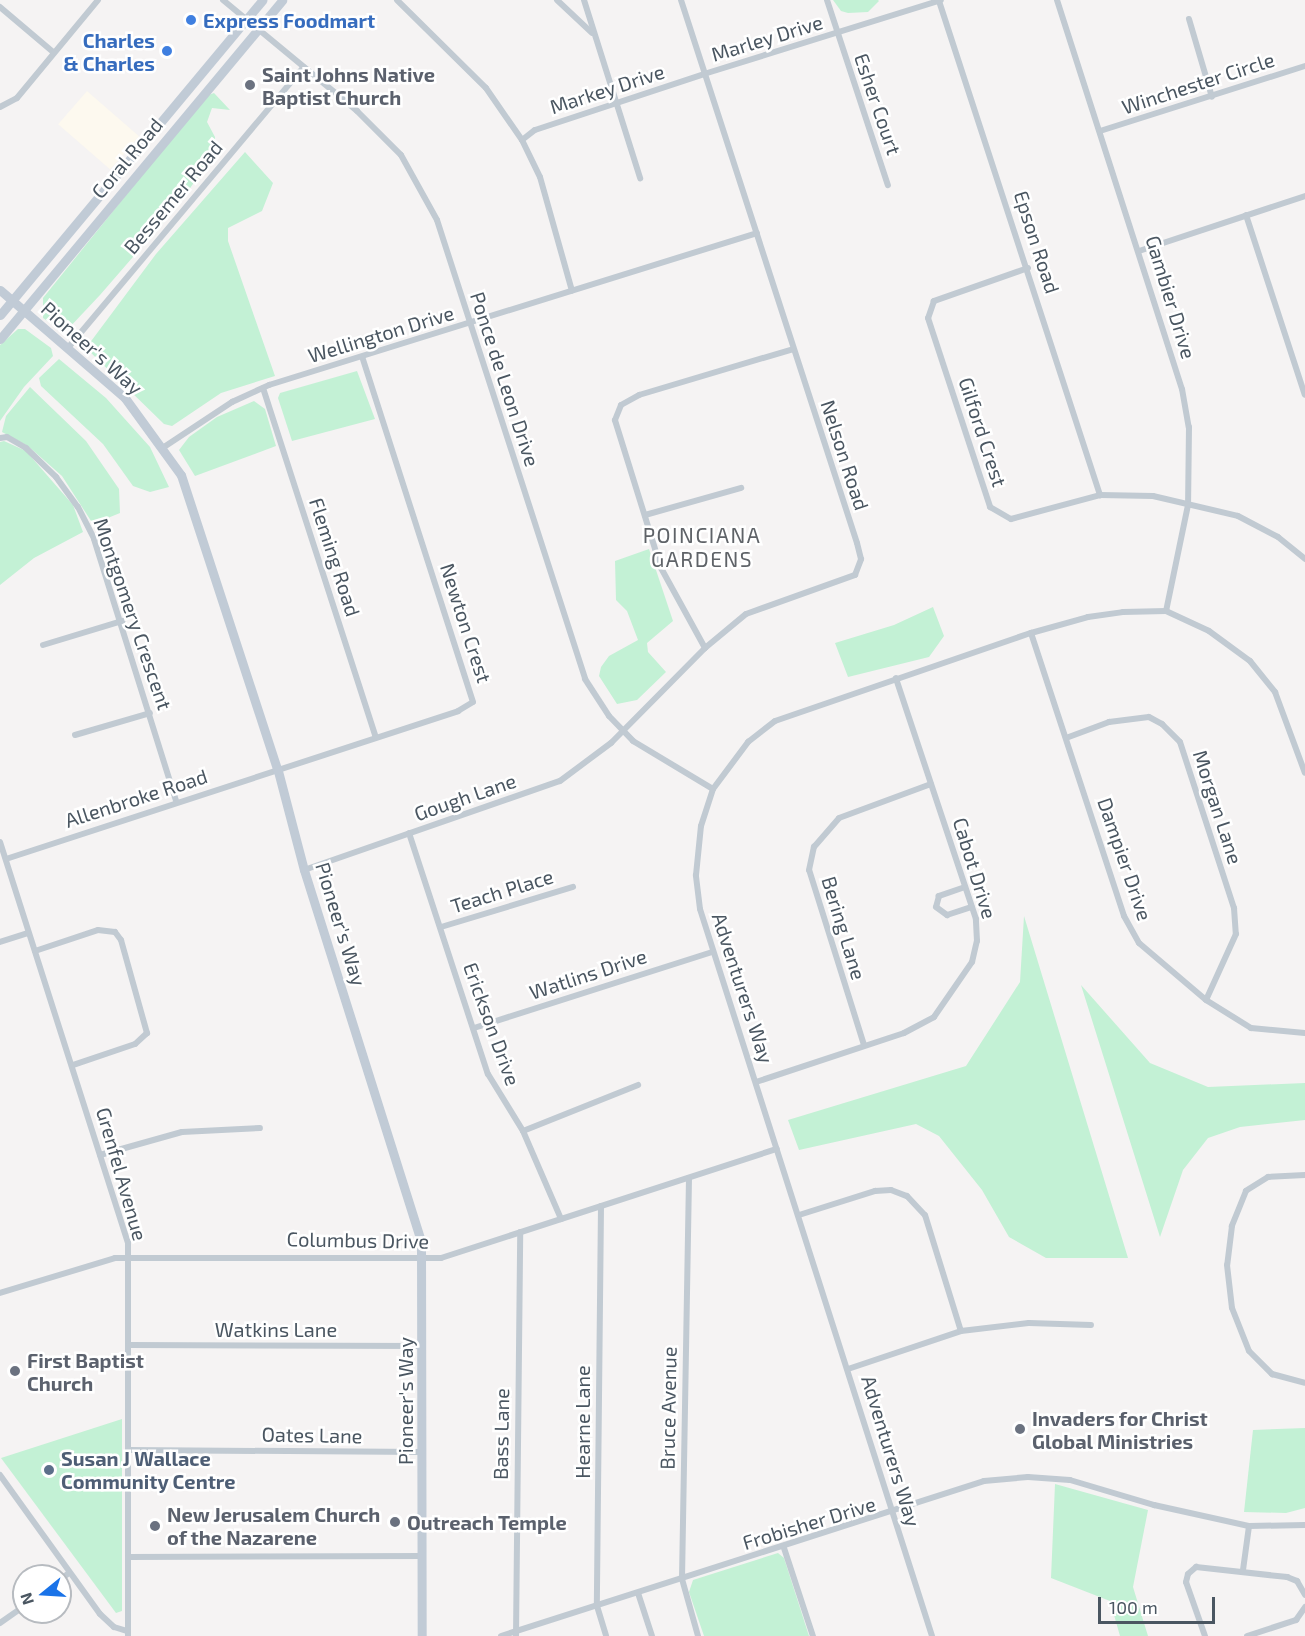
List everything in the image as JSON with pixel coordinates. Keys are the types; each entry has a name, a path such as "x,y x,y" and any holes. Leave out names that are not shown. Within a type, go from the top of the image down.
{"main road":[{"name":"Coral Road","path":"0,315 262,0"},
{"name":"Coral Road","path":"0,339 282,0"},
{"path":"178,100 191,110"},
{"path":"98,195 111,206"},
{"name":"Pioneer's Way","path":"0,290 125,398 164,447 193,505 278,771 304,870 423,1257 422,1636"}],"street":[{"path":"0,107 17,98 98,0"},
{"name":"Ponce de Leon Drive","path":"223,0 357,111 401,154 437,220 585,679 622,730 651,755 713,789"},
{"path":"397,0 486,88 522,140 540,177 572,291"},
{"path":"557,0 593,33"},
{"path":"584,0 640,178"},
{"name":"Nelson Road","path":"622,730 705,648 746,614 855,574 861,559 681,0"},
{"name":"Esher Court","path":"827,0 888,185"},
{"name":"Marley Drive","path":"704,74 941,0"},
{"name":"Epson Road","path":"941,0 1100,495"},
{"name":"Gambier Drive","path":"1057,0 1182,389 1189,427 1188,505 1166,611"},
{"path":"0,7 53,52"},
{"path":"1189,20 1212,97"},
{"name":"Winchester Circle","path":"1100,131 1305,66"},
{"name":"Bessemer Road","path":"67,349 304,67"},
{"name":"Markey Drive","path":"522,140 535,130 704,74"},
{"path":"1139,251 1305,196"},
{"path":"1246,215 1305,394"},
{"name":"Wellington Drive","path":"164,447 232,402 262,388 471,325 757,233"},
{"name":"Gilford Crest","path":"1028,268 934,300 928,318 990,507 1011,519 1100,495 1153,496 1238,516 1278,537 1305,558"},
{"path":"705,648 695,636 661,568 615,420 621,405 639,395 793,349"},
{"name":"Newton Crest","path":"278,771 458,711 473,702 362,357"},
{"name":"Fleming Road","path":"262,388 376,737"},
{"name":"Montgomery Crescent","path":"0,438 7,437 26,448 78,507 94,539 122,621 176,801"},
{"path":"645,515 741,488"},
{"path":"1166,611 1209,631 1262,674 1275,692 1305,773"},
{"name":"Adventurers Way","path":"932,1636 799,1215 712,952 700,909 696,874 701,826 713,789 748,742 775,721 896,678 1088,616 1166,611"},
{"path":"44,645 122,621"},
{"name":"Dampier Drive","path":"1031,633 1124,916 1139,943 1206,1000 1251,1028 1305,1033"},
{"name":"Cabot Drive","path":"756,1082 903,1033 934,1017 972,962 977,941 972,907 896,678"},
{"path":"75,735 150,713"},
{"name":"Morgan Lane","path":"1066,738 1109,722 1149,717 1162,724 1180,742 1234,908 1236,934 1206,1000"},
{"name":"Gough Lane","path":"304,870 560,781 611,743 622,730"},
{"name":"Allenbroke Road","path":"6,859 176,801 278,771"},
{"name":"Bering Lane","path":"864,1045 809,870 814,847 839,818 931,784"},
{"name":"Erickson Drive","path":"409,833 488,1074 523,1131 561,1219"},
{"name":"Grenfel Avenue","path":"0,842 128,1242 128,1633"},
{"path":"965,886 939,896 936,907 947,915 972,907"},
{"name":"Teach Place","path":"441,927 573,887"},
{"path":"36,951 98,930 115,932 121,940 147,1033 135,1044 73,1065"},
{"path":"0,942 28,933"},
{"name":"Watlins Drive","path":"474,1028 712,952"},
{"path":"523,1131 638,1085"},
{"path":"100,1155 182,1132 260,1128"},
{"name":"Columbus Drive","path":"0,1293 129,1257 441,1258 777,1149"},
{"path":"1305,1175 1268,1177 1246,1191 1232,1226 1227,1265 1232,1308 1249,1351 1272,1374 1305,1383"},
{"name":"Bruce Avenue","path":"689,1178 682,1579 698,1636"},
{"path":"799,1215 883,1190 907,1196 925,1215 961,1331"},
{"name":"Hearne Lane","path":"601,1206 597,1606 606,1636"},
{"name":"Bass Lane","path":"515,1634 520,1232"},
{"path":"848,1369 961,1331 1029,1323 1091,1325"},
{"name":"Watkins Lane","path":"129,1345 423,1346"},
{"name":"Oates Lane","path":"129,1450 423,1452"},
{"path":"0,1475 63,1564"},
{"name":"Frobisher Drive","path":"501,1636 515,1634 682,1579 893,1514 984,1481 1028,1477 1070,1480 1154,1505 1249,1526 1305,1525"},
{"path":"0,1490 5,1482"},
{"path":"1243,1570 1249,1526"},
{"path":"784,1548 813,1636"},
{"path":"128,1557 423,1556"},
{"path":"1205,1636 1186,1582 1188,1574 1200,1566 1292,1578 1305,1595"},
{"path":"72,1577 100,1614 114,1627 128,1633"},
{"path":"638,1593 652,1636"},
{"path":"1247,1636 1296,1620 1305,1607"}],"shaded area":[{"path":"87,91 139,136 110,169 58,124"}],"green space":[{"path":"833,0 879,1 868,12 848,13 841,11"},
{"path":"214,93 230,110 212,108 207,122 215,137 215,153 178,205 68,329 61,330 43,318 43,298 206,96"},
{"path":"245,152 273,183 262,211 228,228 228,241 275,376 221,393 172,426 164,424 86,348 156,254"},
{"path":"18,329 25,329 51,348 53,356 24,387 0,421 0,345"},
{"path":"59,359 106,398 150,447 169,487 150,492 133,486 103,444 41,386 39,378"},
{"path":"357,371 375,419 292,441 278,398 280,393"},
{"path":"30,387 86,441 119,489 120,513 93,524 62,476 28,446 2,432 6,416"},
{"path":"254,401 265,409 276,446 195,476 179,450 189,437 217,417"},
{"path":"4,441 26,451 73,505 83,532 34,558 0,585 0,442"},
{"path":"649,549 673,621 647,643 648,652 666,672 637,700 617,704 599,676 601,667 609,656 638,640 627,611 616,600 615,561"},
{"path":"933,607 944,636 929,657 848,677 835,643 894,625"},
{"path":"1024,916 1128,1258 1046,1258 1009,1237 982,1190 939,1136 916,1124 799,1150 788,1120 966,1066 1020,982"},
{"path":"1081,985 1150,1063 1208,1087 1305,1083 1305,1120 1240,1127 1208,1138 1183,1170 1160,1237"},
{"path":"122,1419 122,1611 116,1613 1,1458"},
{"path":"1305,1428 1305,1508 1286,1513 1244,1512 1253,1430"},
{"path":"1055,1484 1148,1510 1133,1587 1148,1636 1120,1636 1110,1601 1051,1578"},
{"path":"778,1553 784,1558 809,1636 704,1636 689,1592 693,1580"}],"place":[{"name":"Express Foodmart","path":"191,20"},
{"name":"Charles & Charles","path":"167,51"},
{"name":"Saint Johns Native Baptist Church","path":"250,85"},
{"name":"First Baptist Church","path":"15,1371"},
{"name":"Invaders for Christ Global Ministries","path":"1020,1429"},
{"name":"Susan J Wallace Community Centre","path":"49,1470"},
{"name":"Outreach Temple","path":"395,1522"},
{"name":"New Jerusalem Church of the Nazarene","path":"155,1526"}],"district":[{"name":"POINCIANA GARDENS","path":"702,547"}]}
